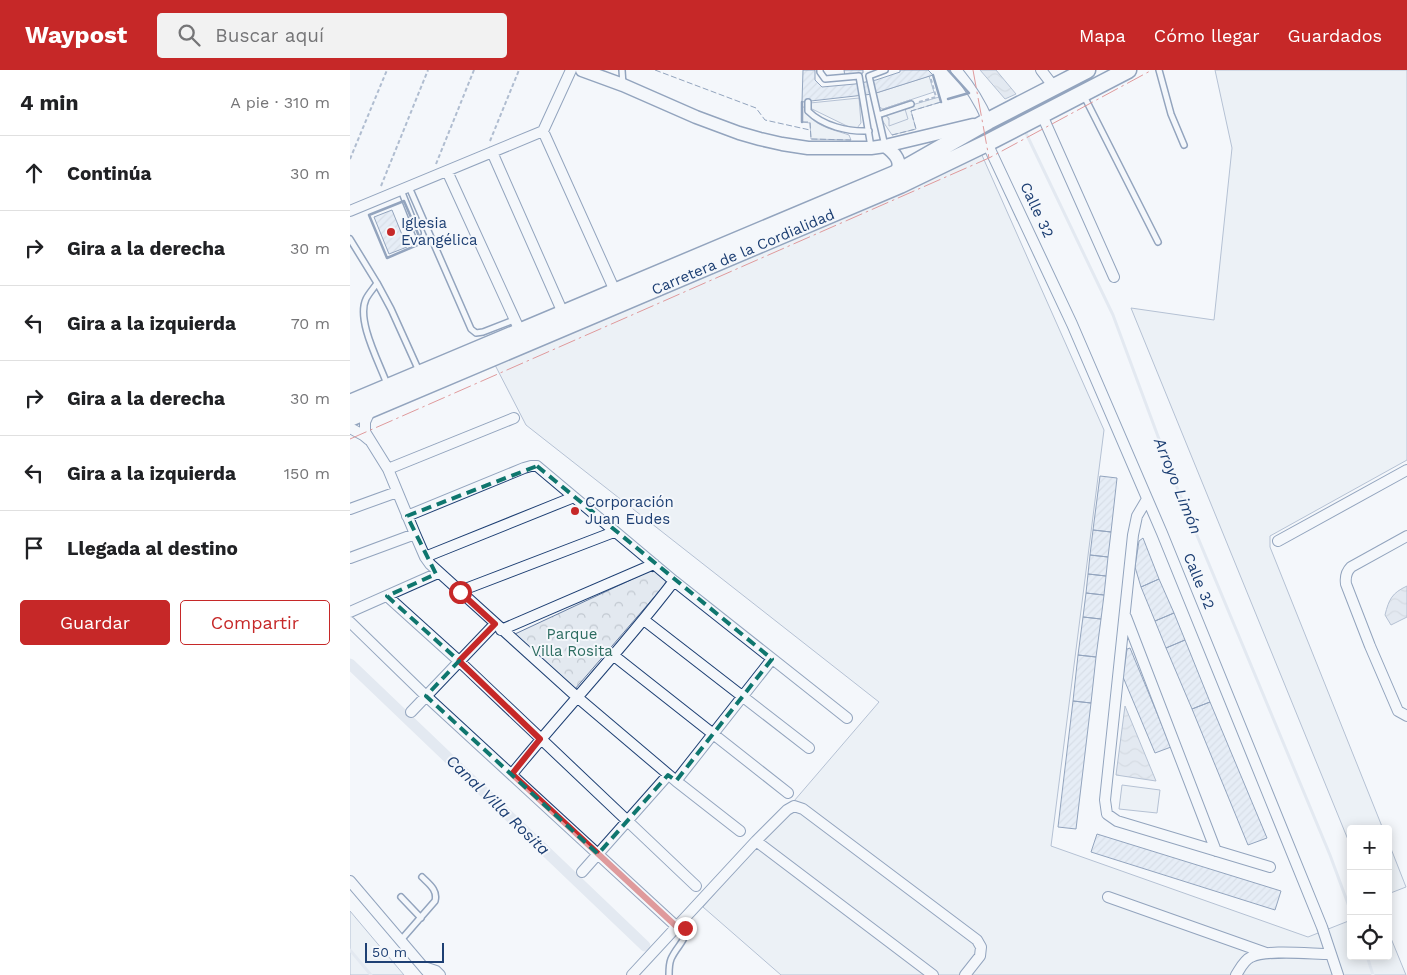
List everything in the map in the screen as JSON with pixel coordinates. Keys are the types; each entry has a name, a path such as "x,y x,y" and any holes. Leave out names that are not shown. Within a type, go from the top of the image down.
{"highway":[{"name":"Carretera de la Cordialidad","path":"350,402 420,373 517,325 563,313 895,174 993,119 1087,70"},
{"name":"Carretera de la Cordialidad","path":"350,418 900,185 1128,70"}],"street":[{"path":"350,211 543,131 571,70"},
{"path":"582,70 598,73 696,117 739,133 808,148 871,148 885,146 993,119"},
{"path":"956,70 973,91 983,109 993,119"},
{"path":"1041,70 1054,87"},
{"path":"1042,115 1114,277"},
{"path":"543,131 615,291"},
{"name":"Calle 32","path":"987,142 1072,324 1162,533 1322,927 1338,975"},
{"path":"885,146 898,159 899,167 895,174"},
{"path":"488,153 563,313"},
{"path":"446,171 517,325"},
{"path":"376,407 369,413 365,422 365,432 388,469 414,534 430,564 576,697 672,778 740,831"},
{"path":"388,469 514,418"},
{"path":"350,428 370,441"},
{"path":"407,516 531,466 537,466 674,581 847,718"},
{"path":"1278,541 1407,470"},
{"path":"350,509 397,492"},
{"path":"425,557 574,497"},
{"path":"1147,499 1137,516 1132,535 1105,800 1107,814 1117,821 1270,866"},
{"path":"460,592 614,532"},
{"path":"350,558 414,534"},
{"path":"1407,536 1351,567 1345,580 1370,646 1398,711 1407,716"},
{"path":"411,712 459,661 498,627 654,564"},
{"path":"350,612 438,573"},
{"path":"512,774 576,697 644,620 674,581"},
{"path":"387,596 459,661 696,886"},
{"path":"1125,615 1216,851"},
{"path":"644,620 809,748"},
{"path":"350,622 426,696 598,854 680,924"},
{"path":"613,655 788,793"},
{"path":"582,872 627,821 714,734 772,658"},
{"path":"632,975 756,842 787,810 794,806 803,809 977,940 981,947 980,956 965,975"},
{"path":"756,842 933,975"},
{"path":"350,881 427,971 436,971 440,975"},
{"path":"1108,897 1266,953"},
{"path":"1236,975 1250,957 1266,953 1330,954"}],"lane":[{"path":"622,70 623,85"},
{"path":"820,70 825,79 859,76 871,148"},
{"path":"885,70 869,76 885,146"},
{"path":"1159,70 1166,101 1184,145"},
{"path":"1083,93 1158,242"},
{"path":"808,102 808,111 812,115 833,126 854,132 868,131"},
{"path":"878,115 912,104"},
{"path":"405,188 471,329 476,333 517,325"},
{"path":"405,188 418,233"},
{"path":"350,239 377,283 398,323 420,373"},
{"path":"377,283 366,300 363,313 365,327 388,387"},
{"path":"401,940 435,901 437,896 422,876"},
{"path":"401,897 421,918"},
{"path":"669,975 670,961 685,938 685,928 680,924"}],"path":[{"path":"350,159 387,70"},
{"path":"376,200 428,70"},
{"path":"430,177 474,70"},
{"path":"488,153 519,70"},
{"path":"912,104 936,97 930,76"}],"highlighted area":[{"path":"537,466 772,659 676,781 668,775 598,854 426,696 459,661 387,596 436,574 407,516"}],"green space":[{"path":"1215,70 1407,70 1407,460 1270,536 1270,547 1381,825 1347,825 1347,837 1131,308 1214,320 1232,148"},
{"path":"929,76 934,92 883,109 879,107 876,93"},
{"path":"939,97 941,102 911,111 916,129 892,135 882,120 883,115 887,116 889,120 905,109 912,107 912,105"},
{"path":"859,98 861,123 857,128 849,127 810,108 810,103"},
{"path":"802,107 817,123 849,135 851,140 811,139 810,123 802,122"},
{"path":"981,153 1104,430 1051,846 1308,937 1347,922 1347,960 1392,960 1392,941 1406,975 781,975 703,907 879,702 526,425 494,363"},
{"name":"Parque Villa Rosita","path":"654,569 668,581 575,689 515,634"},
{"path":"1122,785 1160,790 1157,813 1119,809"},
{"path":"1392,851 1406,887 1392,892"},
{"path":"350,911 404,975 350,975"}],"shaded area":[{"path":"910,100 912,107 905,109 908,119 889,126 889,118 885,115 883,109"}],"water":[{"path":"980,70 996,70 1016,94 1005,99"},
{"path":"1407,586 1407,617 1391,625 1385,615 1388,605 1398,591"},
{"path":"1125,706 1156,781 1116,775"}],"building":[{"path":"803,70 815,70 815,80 822,87 876,80 900,72 900,70 928,70 933,75 873,94 802,102"},
{"path":"844,70 863,70 863,73 845,77"},
{"name":"Iglesia Evangélica","path":"392,210 407,247 389,254 374,217"},
{"path":"1100,476 1117,478 1111,532 1093,530"},
{"path":"1093,530 1111,532 1108,557 1090,555"},
{"path":"1143,538 1159,579 1141,587 1135,567 1139,541"},
{"path":"1090,555 1108,557 1106,576 1088,574"},
{"path":"1088,574 1106,576 1104,595 1086,593"},
{"path":"1159,579 1174,613 1155,621 1141,587"},
{"path":"1086,593 1104,595 1101,619 1083,617"},
{"path":"1174,613 1185,640 1166,648 1155,621"},
{"path":"1083,617 1101,619 1096,657 1078,655"},
{"path":"1185,640 1210,702 1192,709 1166,648"},
{"path":"1130,648 1171,747 1155,753 1123,677 1127,649"},
{"path":"1078,655 1096,657 1091,703 1073,701"},
{"path":"1073,701 1091,703 1076,829 1058,827"},
{"path":"1210,702 1267,838 1248,845 1192,709"},
{"path":"1097,834 1281,891 1275,910 1091,852"}],"waterway":[{"name":"Arroyo Limón","path":"1024,129 1113,315 1176,485 1330,855 1347,901"},
{"name":"Canal Villa Rosita","path":"350,664 645,946"},
{"path":"350,950 371,975"},
{"name":"Arroyo Limón","path":"1368,960 1373,975"}],"fence":[{"path":"655,70 756,108 765,120 810,130"},
{"path":"892,135 916,129 911,111 941,102"},
{"path":"802,122 810,122 811,139 851,140"}],"wall":[{"path":"948,70 969,93 948,99"},
{"path":"933,75 941,102"},
{"path":"802,102 802,122"},
{"path":"404,201 422,243 387,258 369,215 404,201"}],"power":[{"path":"973,70 989,158"},
{"path":"350,439 989,158 1152,70"}],"place":[{"name":"Iglesia Evangélica","path":"391,232"},
{"name":"Corporación Juan Eudes","path":"575,511"}],"route":[{"path":"460,592 495,624 459,661 540,739 512,774 677,927 682,921 685,928"}]}
